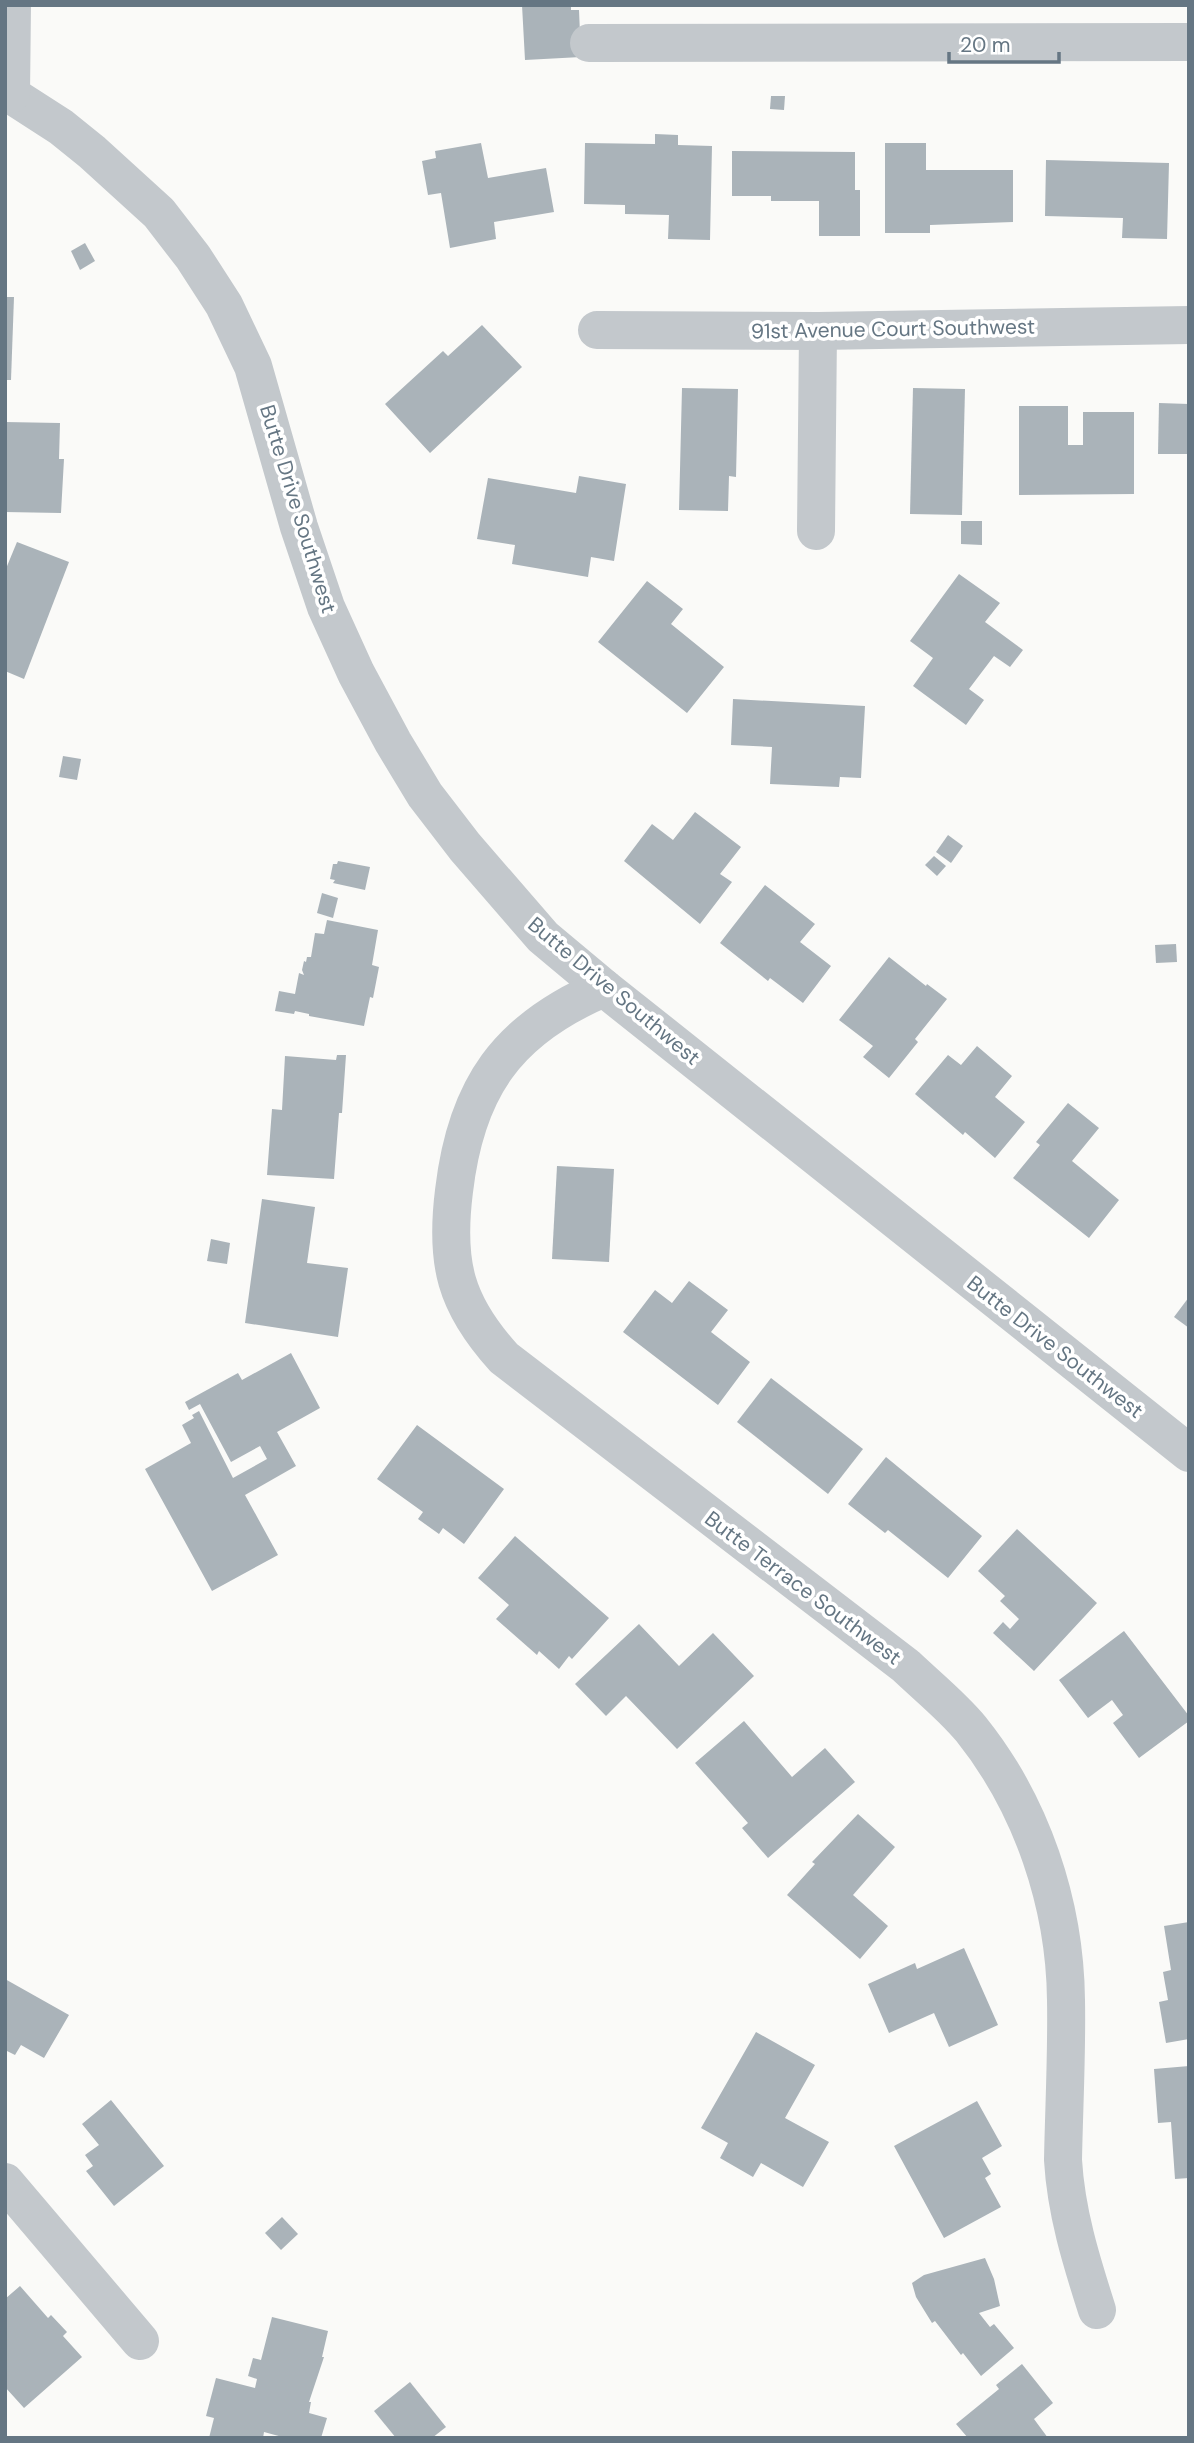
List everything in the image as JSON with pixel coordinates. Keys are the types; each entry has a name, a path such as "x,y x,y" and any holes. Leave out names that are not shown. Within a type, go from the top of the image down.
{"street":[{"path":"8,92 12,5"},
{"path":"589,43 1189,42"},
{"name":"Butte Drive Southwest","path":"8,92 61,127 92,152 159,213 193,257 223,305 253,366 299,527 326,607 356,673 425,795 465,847 543,937 1189,1453"},
{"name":"91st Avenue Court Southwest","path":"597,330 818,331 1189,325"},
{"path":"816,531 818,331"},
{"name":"Butte Terrace Southwest","path":"604,988 572,1002 543,1020 515,1045 492,1074 473,1106 459,1152 449,1228 451,1257 462,1299 484,1336 504,1358 915,1675 972,1730 1005,1778 1030,1826 1048,1877 1060,1929 1066,1998 1064,2185 1074,2235 1097,2310"},
{"path":"5,2182 140,2341"}],"building":[{"path":"522,5 571,5 571,10 579,10 581,57 525,60"},
{"path":"771,96 785,96 784,110 770,109"},
{"path":"655,134 678,135 678,145 712,146 710,240 668,239 669,215 625,214 625,205 584,204 585,143 655,144"},
{"path":"481,143 488,178 546,168 554,212 494,222 496,239 450,248 441,193 428,195 422,161 436,158 435,151"},
{"path":"885,143 926,143 926,170 1013,170 1013,222 930,225 930,233 885,233"},
{"path":"732,151 855,152 855,190 860,190 860,236 819,236 819,201 771,201 771,196 732,196"},
{"path":"1046,160 1169,163 1167,239 1122,238 1123,218 1045,216"},
{"path":"85,243 95,261 80,270 71,251"},
{"path":"5,297 14,297 11,380 5,380"},
{"path":"482,325 522,367 430,453 385,404 443,351 448,356"},
{"path":"682,388 738,389 736,477 729,476 728,511 679,510"},
{"path":"913,388 965,389 962,515 910,514"},
{"path":"1159,403 1189,404 1189,454 1158,454"},
{"path":"1019,406 1068,406 1068,445 1083,445 1083,412 1134,412 1134,494 1019,495"},
{"path":"5,422 60,423 59,459 64,459 61,513 5,512"},
{"path":"579,476 626,484 614,561 591,557 588,577 512,564 515,545 477,539 488,478 576,493"},
{"path":"961,521 982,521 982,545 961,544"},
{"path":"17,542 69,562 24,679 5,671 5,571"},
{"path":"959,574 1000,603 985,622 1023,650 1010,667 994,656 969,689 984,700 966,725 913,686 933,658 910,641"},
{"path":"647,581 683,609 671,624 724,667 687,713 598,642"},
{"path":"733,699 865,706 861,778 840,777 839,787 770,784 772,747 731,745"},
{"path":"63,756 81,759 77,780 59,777"},
{"path":"695,812 741,847 720,874 732,882 700,924 624,861 652,824 673,840"},
{"path":"948,835 963,846 951,863 936,852"},
{"path":"934,856 946,866 937,876 925,865"},
{"path":"338,861 370,867 365,890 333,883 335,880 330,879 333,864"},
{"path":"765,885 815,924 800,942 831,966 803,1003 770,978 768,981 720,943"},
{"path":"322,893 338,898 333,918 317,913"},
{"path":"327,920 378,930 372,965 379,967 364,1026 295,1011 294,1014 275,1011 279,991 295,994 299,973 304,975 304,961 311,957 315,933 324,934"},
{"path":"1176,944 1177,962 1156,963 1155,945"},
{"path":"889,957 947,999 915,1039 918,1042 889,1078 863,1057 873,1046 839,1020"},
{"path":"977,1046 1012,1076 995,1097 1025,1122 995,1158 915,1094 948,1055 961,1065"},
{"path":"337,1055 346,1055 334,1179 267,1175 272,1109 282,1110 285,1056 336,1060"},
{"path":"1068,1103 1099,1128 1072,1161 1119,1200 1089,1238 1013,1178 1040,1145 1036,1142"},
{"path":"557,1166 614,1169 609,1262 552,1259"},
{"path":"262,1199 315,1207 307,1263 348,1268 338,1337 245,1323"},
{"path":"211,1239 230,1243 227,1264 207,1261"},
{"path":"689,1281 728,1310 711,1332 750,1362 718,1405 623,1332 655,1290 672,1303"},
{"path":"1189,1297 1189,1328 1174,1317"},
{"path":"291,1353 320,1408 277,1432 296,1466 245,1495 278,1555 212,1591 145,1469 191,1443 182,1425 194,1418 192,1415 199,1411 233,1478 267,1459 260,1446 231,1462 200,1404 189,1410 185,1402 238,1373 242,1380"},
{"path":"771,1378 863,1449 828,1494 737,1422"},
{"path":"417,1425 504,1489 464,1544 443,1528 439,1534 418,1519 423,1512 377,1479"},
{"path":"886,1457 982,1536 948,1578 888,1530 885,1533 848,1504"},
{"path":"1017,1529 1097,1603 1034,1671 993,1633 1003,1622 1010,1629 1019,1619 1000,1601 1005,1596 978,1571"},
{"path":"515,1536 609,1618 572,1659 569,1656 559,1669 539,1651 537,1655 496,1619 509,1605 478,1578"},
{"path":"639,1624 679,1666 713,1633 754,1676 677,1749 626,1696 606,1716 575,1684"},
{"path":"1124,1631 1189,1716 1189,1721 1139,1758 1113,1723 1123,1715 1112,1700 1088,1718 1059,1680"},
{"path":"744,1721 792,1777 825,1748 855,1782 768,1858 742,1828 748,1823 695,1763"},
{"path":"858,1814 895,1847 853,1895 888,1926 860,1959 787,1895 815,1864 812,1862"},
{"path":"1189,1922 1189,2039 1166,2043 1159,2002 1168,2000 1163,1972 1171,1970 1164,1926"},
{"path":"964,1948 998,2025 949,2047 934,2013 889,2033 868,1984 915,1963 917,1969"},
{"path":"5,1979 69,2015 44,2058 21,2045 15,2055 5,2050"},
{"path":"756,2032 815,2065 785,2118 829,2142 803,2187 761,2163 753,2177 720,2158 728,2143 701,2128"},
{"path":"1189,2066 1189,2178 1175,2179 1171,2122 1158,2123 1154,2069"},
{"path":"111,2100 164,2166 114,2206 86,2171 93,2166 85,2155 99,2145 82,2124"},
{"path":"977,2101 1002,2146 982,2158 991,2174 985,2178 1001,2207 944,2238 894,2146"},
{"path":"282,2217 298,2234 281,2250 265,2233"},
{"path":"985,2258 994,2279 1000,2306 979,2313 990,2327 994,2324 1014,2348 981,2376 935,2321 932,2323 916,2297 912,2283 924,2275"},
{"path":"20,2286 48,2318 51,2315 67,2332 63,2336 82,2357 24,2408 5,2387 5,2299"},
{"path":"272,2317 328,2331 324,2357 309,2402 309,2413 327,2418 321,2438 286,2438 264,2432 263,2438 209,2438 214,2418 206,2416 216,2378 255,2388 257,2379 248,2376 253,2358 261,2360"},
{"path":"1022,2364 1053,2403 1034,2419 1048,2438 968,2438 956,2424 999,2389 996,2385"},
{"path":"410,2382 446,2427 432,2438 396,2438 374,2411"}]}
